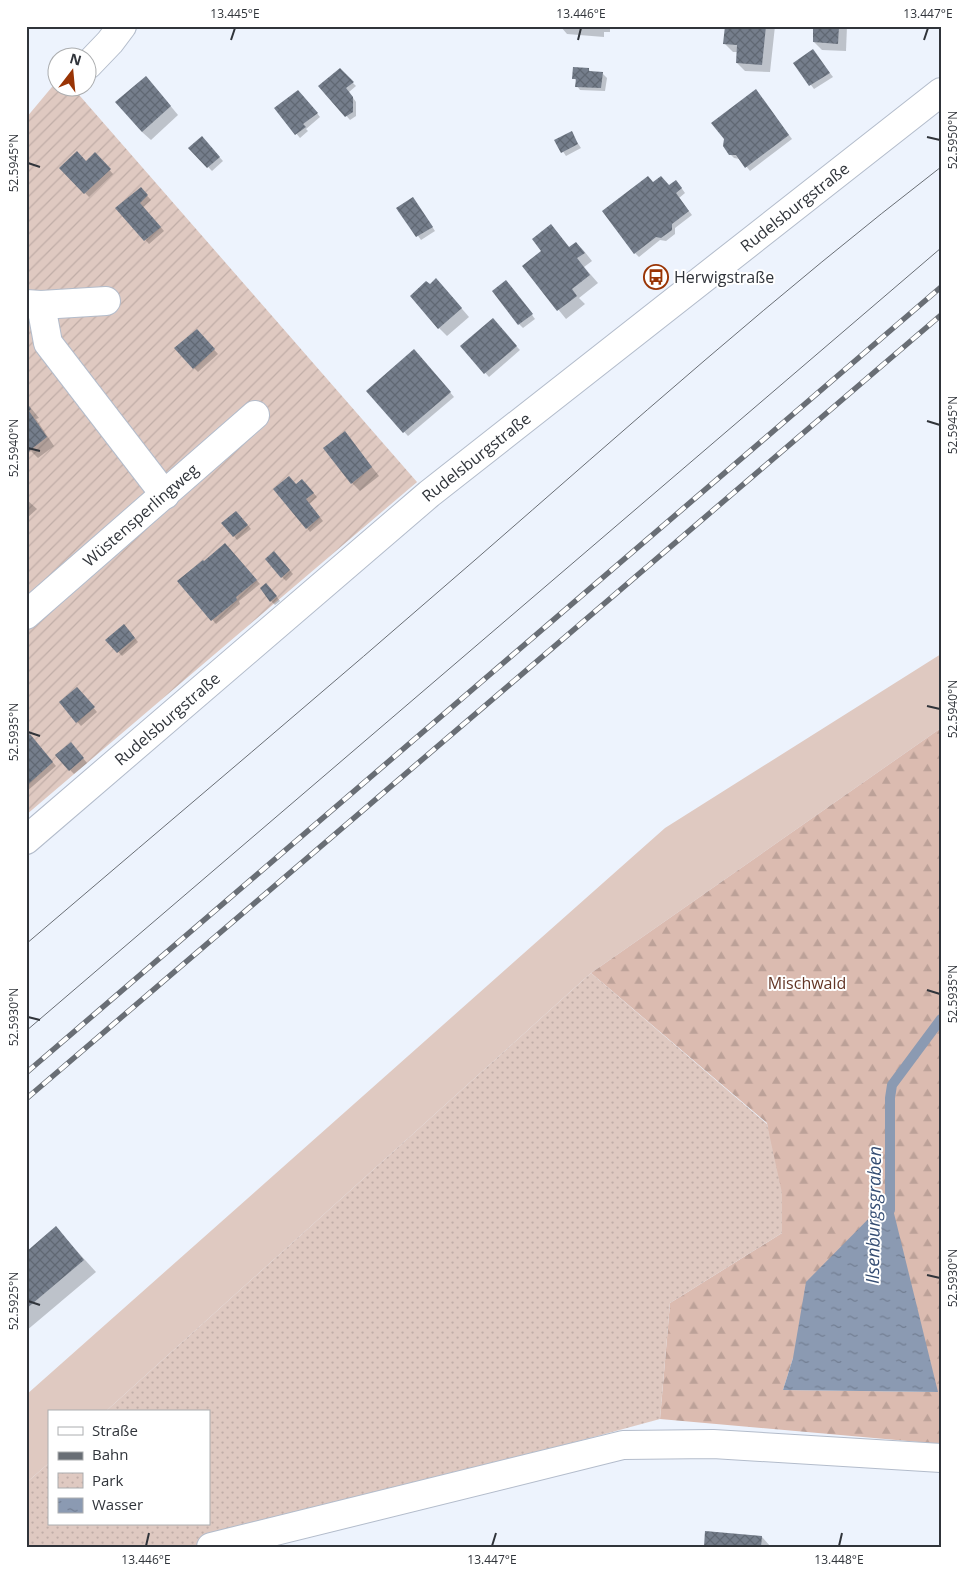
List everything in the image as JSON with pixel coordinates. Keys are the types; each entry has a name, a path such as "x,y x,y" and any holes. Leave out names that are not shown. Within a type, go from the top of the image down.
{"street":[{"path":"98,55 122,26"},
{"name":"Rudelsburgstraße","path":"26,840 429,494 941,92"},
{"path":"106,301 34,304 48,343 165,495"},
{"name":"Wüstensperlingweg","path":"26,615 255,415"},
{"path":"211,1547 623,1445 714,1444 941,1458"}],"green space":[{"path":"48,92 48,98 82,98 417,482 26,815 26,118"},
{"path":"941,654 941,728 591,973 107,1410 48,1410 48,1464 26,1483 26,1395 665,828"},
{"name":"Mischwald","path":"941,728 941,1444 660,1419 670,1303 782,1233 767,1123 591,973","holes":["793,1358 938,1392 783,1390"]},
{"path":"591,973 767,1124 782,1193 782,1233 670,1303 660,1419 188,1547 26,1547 26,1483 48,1464 48,1526 210,1526 210,1410 107,1410"}],"water":[{"path":"890,1197 938,1392 783,1390 793,1358 806,1282"}],"building":[{"path":"725,26 766,26 762,65 736,63 737,45 723,44"},
{"path":"813,26 839,26 838,44 813,42"},
{"path":"813,49 830,73 809,86 793,63"},
{"path":"573,67 589,68 589,71 603,72 601,88 575,87 576,79 572,79"},
{"path":"340,68 354,82 346,88 353,97 353,112 345,117 318,86"},
{"path":"146,76 171,106 142,132 115,102"},
{"path":"756,89 789,135 745,168 736,155 729,155 723,146 724,139 711,123"},
{"path":"298,90 318,113 303,124 306,127 295,135 274,108"},
{"path":"572,131 578,144 561,153 554,140"},
{"path":"202,136 220,157 207,168 188,148"},
{"path":"77,151 86,161 95,152 111,169 84,194 59,168"},
{"path":"648,176 653,182 661,176 669,185 676,180 682,188 676,193 689,211 672,224 672,230 661,238 656,237 634,254 602,211"},
{"path":"141,187 148,195 140,203 161,227 144,241 115,208"},
{"path":"413,197 433,227 416,237 396,208"},
{"path":"551,224 569,247 576,242 585,253 577,258 590,275 572,289 577,296 557,311 522,266 541,251 532,239"},
{"path":"436,278 462,308 438,329 410,296 426,281 430,284"},
{"path":"506,280 533,314 518,325 492,291"},
{"path":"493,318 517,346 484,374 460,346"},
{"path":"197,329 215,349 193,369 174,348"},
{"path":"414,349 451,392 403,433 366,391"},
{"path":"26,402 31,409 29,411 47,437 29,451 26,447"},
{"path":"345,431 372,467 351,484 323,448"},
{"path":"289,476 296,484 302,479 314,493 306,499 320,517 306,529 273,489"},
{"path":"236,511 248,525 233,537 221,523"},
{"path":"225,543 257,580 236,597 237,600 211,621 177,581"},
{"path":"274,551 290,570 281,578 265,559"},
{"path":"266,583 277,596 270,602 260,588"},
{"path":"124,624 135,638 117,653 105,640"},
{"path":"77,687 95,707 76,723 59,702"},
{"path":"30,734 53,762 26,786 26,737"},
{"path":"71,742 84,758 69,771 55,755"},
{"path":"56,1226 84,1260 26,1309 26,1252"},
{"path":"705,1531 762,1536 761,1547 704,1547"}],"waterway":[{"name":"Ilsenburgsgraben","path":"890,1210 890,1098 892,1085 941,1019"}],"tram line":[{"path":"26,944 364,656 705,360 822,262 941,167"},
{"path":"26,1031 941,248"}],"railway":[{"path":"26,1073 941,287"},
{"path":"26,1099 941,315"}],"place":[{"name":"Herwigstraße","path":"656,277"}]}
